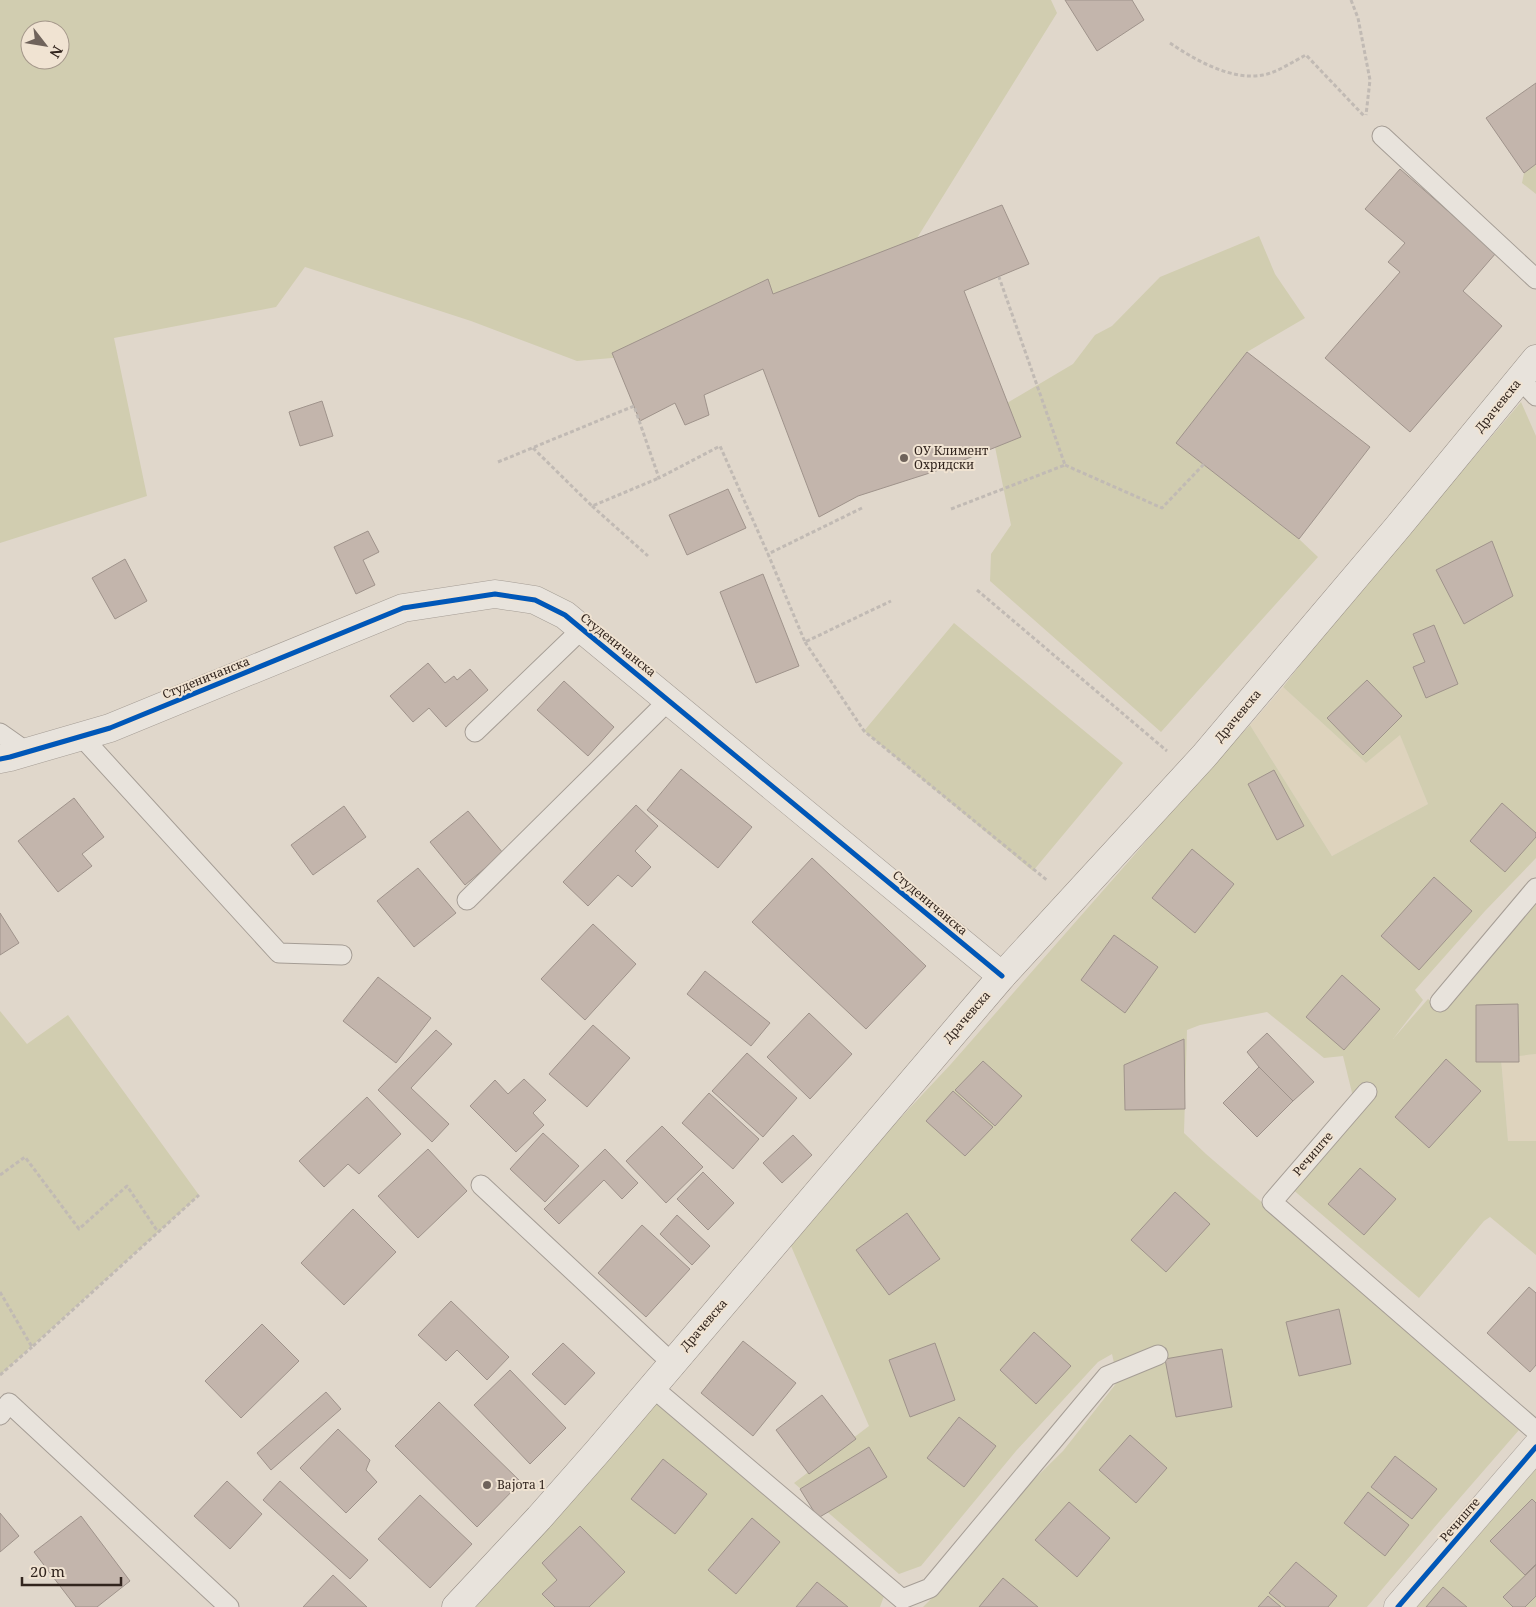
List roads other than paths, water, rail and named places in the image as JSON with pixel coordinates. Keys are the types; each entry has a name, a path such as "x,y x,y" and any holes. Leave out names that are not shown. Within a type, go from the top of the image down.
{"main road":[{"name":"Драчевска","path":"456,1607 540,1518 1002,976 1190,771 1390,536 1531,378"},
{"name":"Студеничанска","path":"0,759 110,728 403,608 495,594 535,600 565,615 1002,976"},
{"name":"Речиште","path":"1398,1607 1536,1446"}],"lane":[{"path":"1382,136 1536,279"},
{"path":"475,732 582,629"},
{"path":"467,900 669,700"},
{"path":"0,733 27,752"},
{"path":"81,736 278,953 342,955"},
{"path":"1440,1002 1536,888"},
{"name":"Речиште","path":"1367,1092 1272,1202 1536,1430"},
{"path":"481,1185 672,1363"},
{"path":"652,1386 898,1603 930,1588 1108,1376 1158,1355"},
{"path":"0,1415 9,1403 229,1607"}],"place":[{"name":"ОУ Климент Охридски","path":"904,458"},
{"name":"Вајота 1","path":"487,1485"}]}
